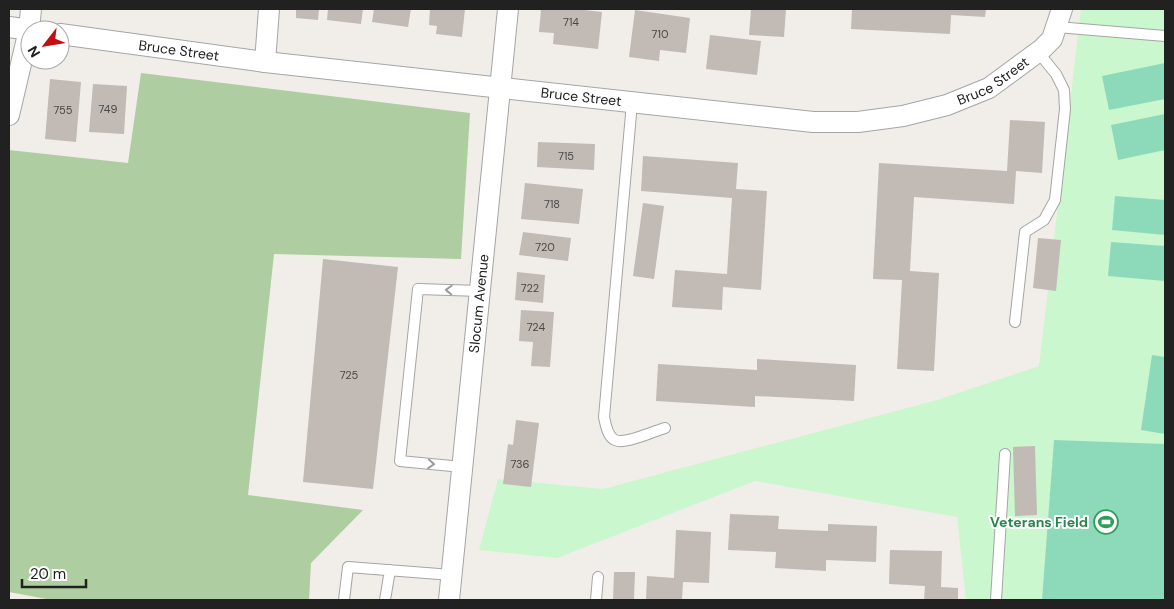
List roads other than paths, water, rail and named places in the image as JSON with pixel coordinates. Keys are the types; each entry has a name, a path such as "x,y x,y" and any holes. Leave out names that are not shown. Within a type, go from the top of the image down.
{"street":[{"path":"265,62 269,9"},
{"name":"Slocum Avenue","path":"449,600 508,9"},
{"name":"Bruce Street","path":"70,35 265,62 632,103 813,122 858,122 903,116 947,105 989,88 1038,52 1052,39 1059,18"},
{"path":"9,115 20,70"}],"lane":[{"path":"1059,18 1165,36"},
{"path":"1015,322 1026,232 1044,220 1055,200 1065,109 1064,90 1056,74 1038,52"},
{"path":"632,103 604,417 606,429 611,438 617,441 624,442 665,428"},
{"path":"462,467 400,461 418,289 480,291"},
{"path":"996,600 1005,454"},
{"path":"344,600 348,567 452,575"},
{"path":"385,600 390,570"},
{"path":"596,600 598,577"}],"place":[{"name":"Veterans Field","path":"1106,522"}]}
